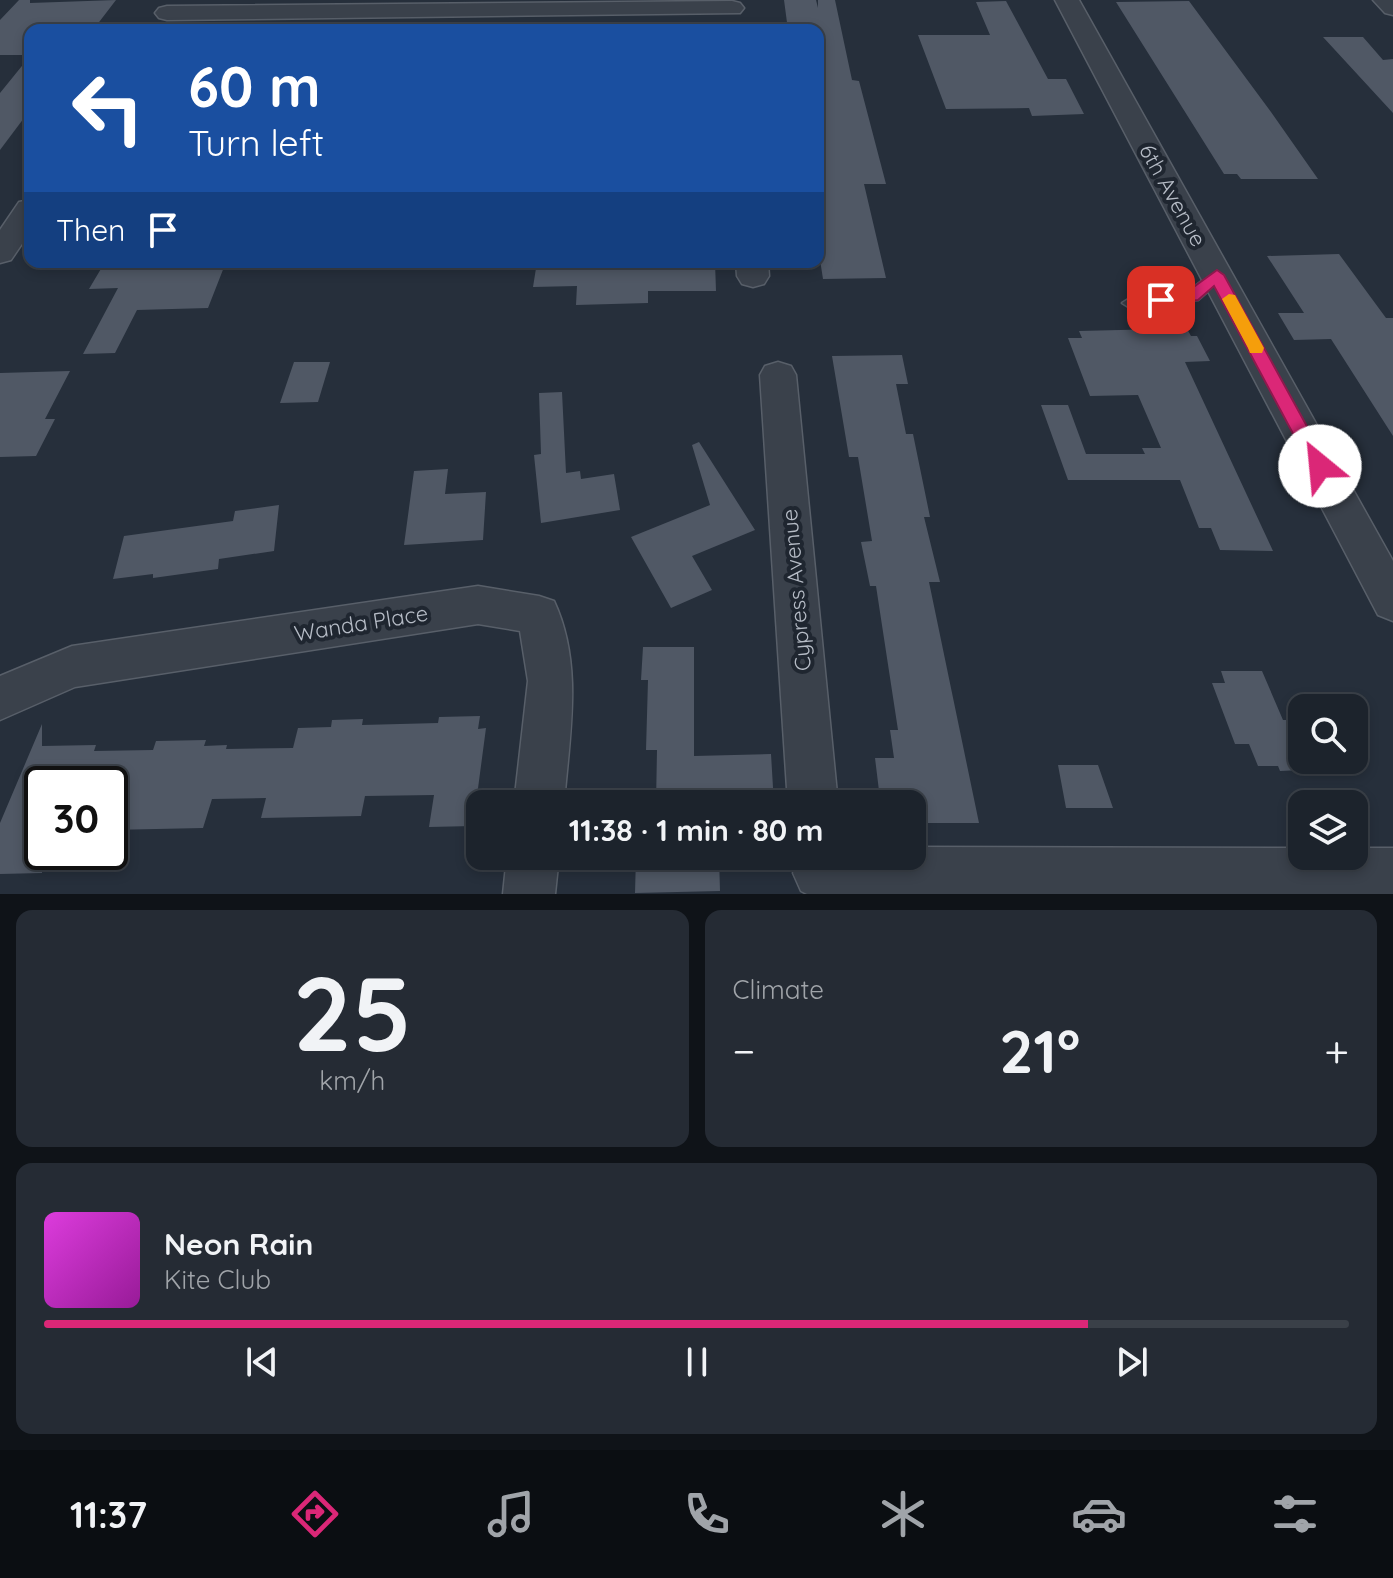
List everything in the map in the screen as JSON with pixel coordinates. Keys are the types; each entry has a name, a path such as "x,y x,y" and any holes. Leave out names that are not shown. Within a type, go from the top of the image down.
{"street":[{"name":"6th Avenue","path":"1067,0 1393,602"},
{"path":"1385,0 1393,8"},
{"path":"166,14 479,20 732,13"},
{"path":"0,207 24,208"},
{"path":"0,253 24,217"},
{"name":"Cypress Avenue","path":"778,375 812,790"},
{"name":"Wanda Place","path":"0,698 72,667 478,605 539,615 551,681 540,790"},
{"path":"529,894 532,870"},
{"path":"819,874 1393,874"}],"lane":[{"path":"1130,303 1192,296 1217,275"}],"building":[{"path":"19,0 30,0 30,3 116,0 98,24 24,24 24,55 0,55 0,20"},
{"path":"784,0 816,0 818,8 818,0 835,0 852,80 859,81 886,184 864,184 886,278 823,279 824,24 787,24"},
{"path":"1006,1 1048,79 1066,79 1084,114 1032,116 1029,108 946,109 918,35 990,35 976,2"},
{"path":"1189,1 1318,179 1241,179 1237,174 1224,174 1116,2"},
{"path":"1323,37 1363,37 1383,60 1393,59 1393,113"},
{"path":"24,63 24,118 0,150 0,93"},
{"path":"1339,254 1386,318 1393,318 1393,436 1331,339 1294,340 1278,313 1304,313 1267,256"},
{"path":"101,268 224,268 208,308 137,310 115,353 83,354 118,288 89,289"},
{"path":"536,268 715,268 716,291 648,291 648,303 576,305 577,286 533,287"},
{"path":"1187,329 1191,336 1197,336 1210,361 1185,362 1273,551 1220,550 1211,528 1199,528 1180,480 1068,480 1041,405 1068,405 1086,454 1145,454 1142,448 1161,448 1138,395 1090,396 1068,338 1082,338 1079,331"},
{"path":"902,355 908,384 896,384 906,434 913,434 930,517 924,517 940,582 929,582 979,823 926,823 926,790 879,790 875,758 894,758 890,730 898,730 876,586 870,586 861,542 872,541 858,457 849,457 832,356"},
{"path":"294,362 330,362 318,402 280,403"},
{"path":"70,371 45,419 55,419 36,456 0,457 0,373"},
{"path":"562,392 566,473 580,471 581,479 614,474 620,510 541,523 534,455 541,454 539,393"},
{"path":"699,442 755,530 692,556 712,590 671,608 631,537 710,505 692,445"},
{"path":"448,469 445,494 486,492 483,540 404,545 414,471"},
{"path":"279,505 274,551 219,559 218,569 153,578 153,574 113,579 124,536 233,521 235,511"},
{"path":"643,647 694,647 694,756 771,754 773,790 656,790 657,750 646,750 648,680 641,680"},
{"path":"1221,671 1262,671 1283,720 1288,720 1288,771 1280,771 1278,766 1258,766 1249,744 1235,744 1212,683 1225,683"},
{"path":"480,716 478,729 486,728 478,790 466,790 466,826 429,827 434,795 365,796 361,816 261,818 266,798 212,799 203,828 128,830 128,766 24,766 42,724 42,746 96,745 94,751 153,750 156,741 206,740 204,746 227,745 226,749 293,748 298,728 331,727 332,720 363,719 362,725 438,723 439,717"},
{"path":"1058,765 1098,765 1113,808 1066,808"},
{"path":"24,766 24,870 42,870 42,873 0,874 0,823"},
{"path":"636,870 719,870 720,891 635,893"}],"slow traffic":[{"path":"1229,299 1256,348"}],"route":[{"path":"1161,300 1192,296 1217,275 1320,466"}]}
